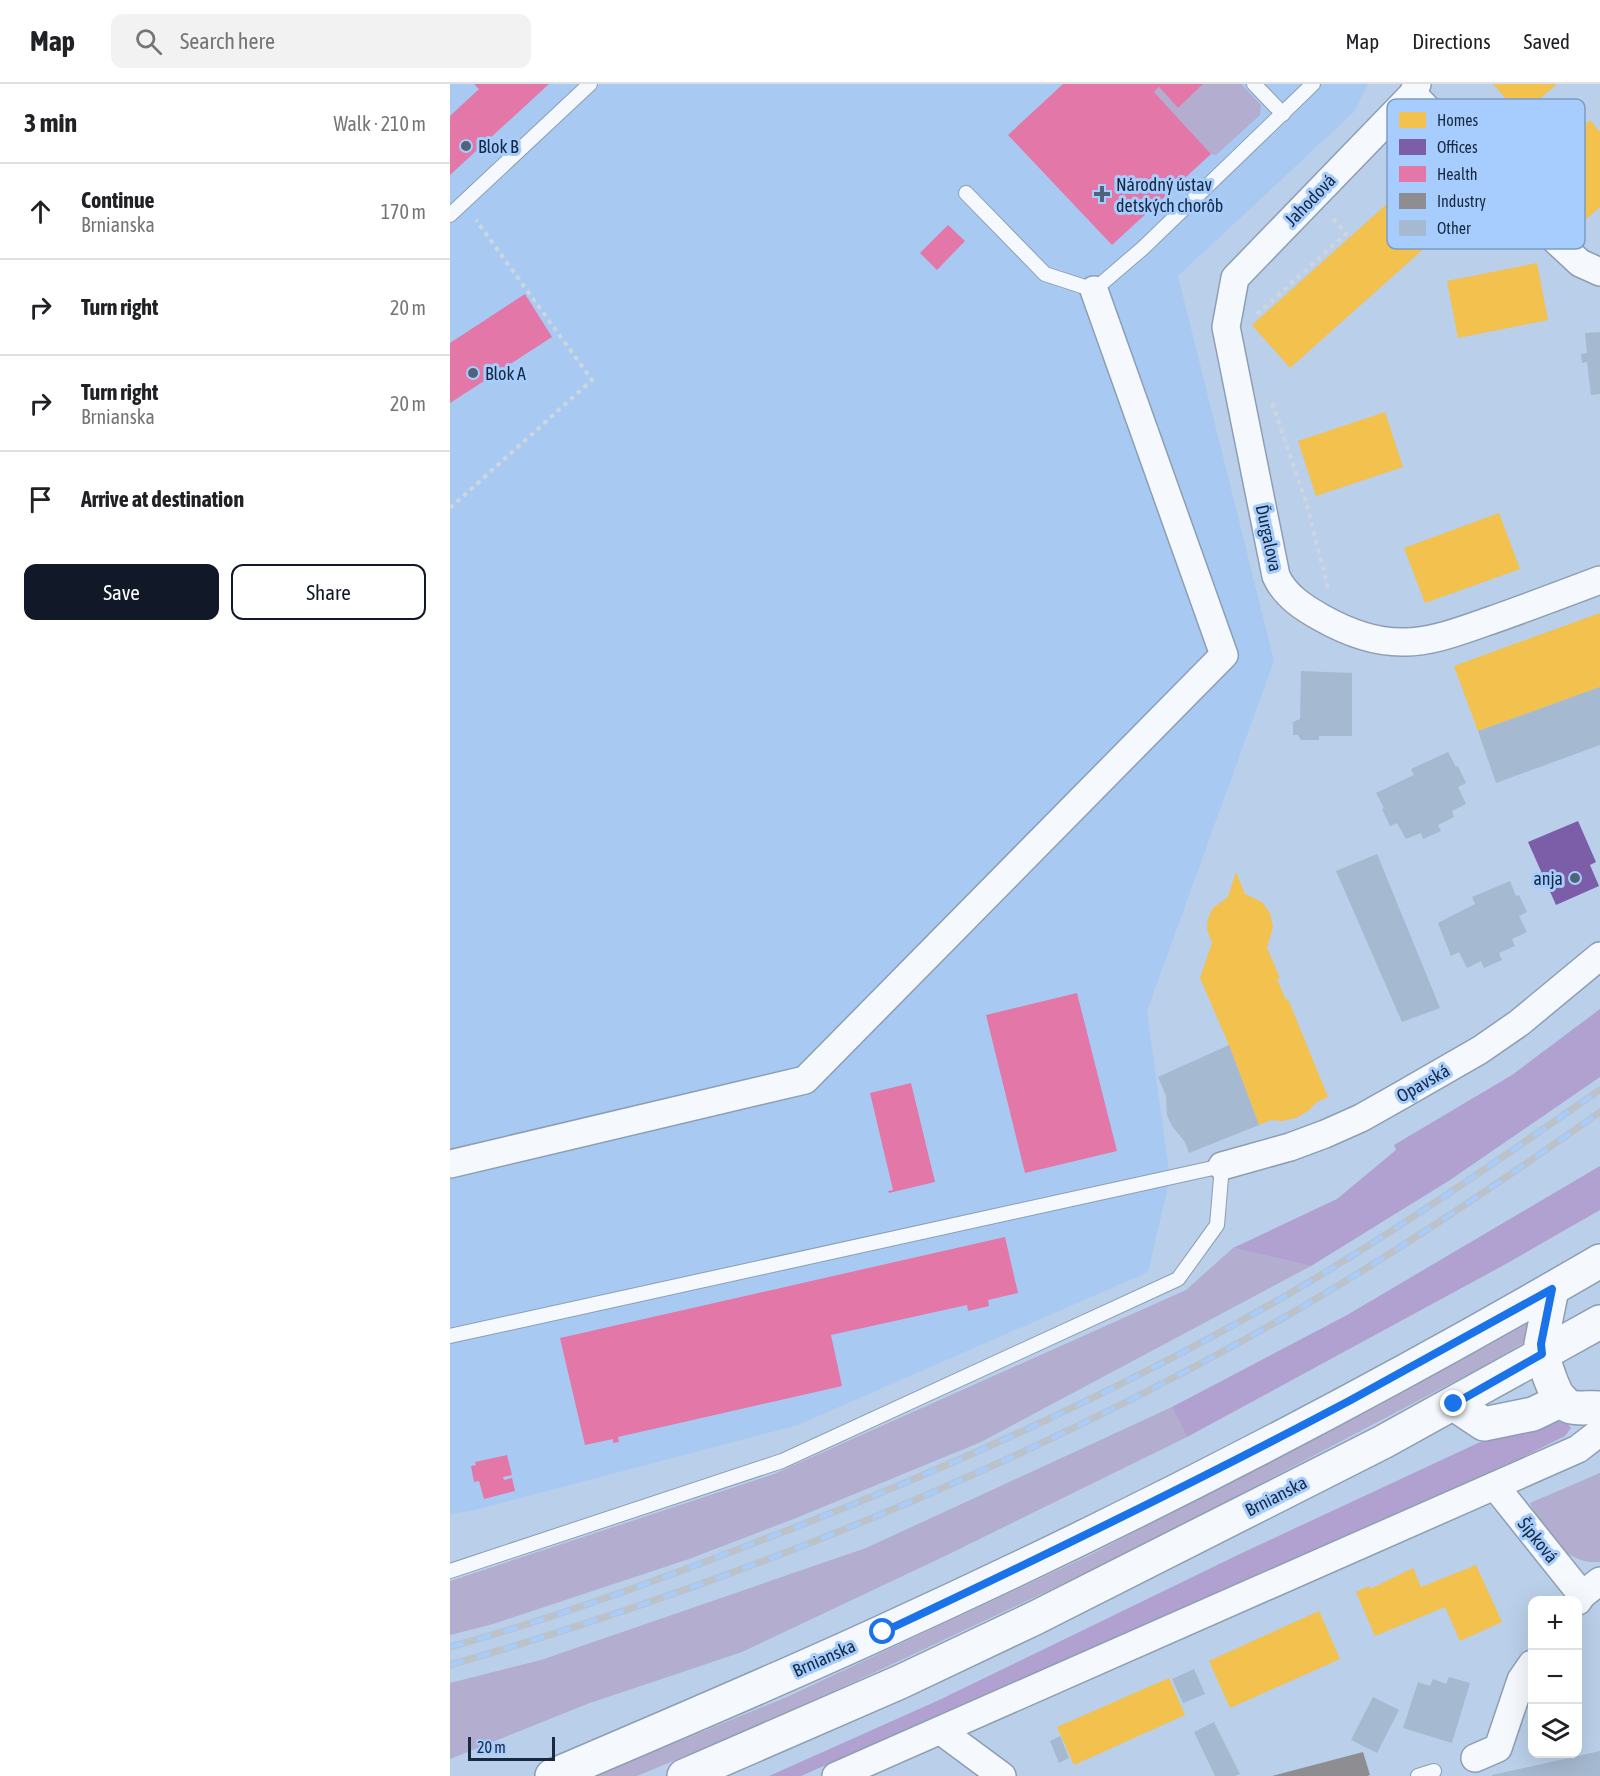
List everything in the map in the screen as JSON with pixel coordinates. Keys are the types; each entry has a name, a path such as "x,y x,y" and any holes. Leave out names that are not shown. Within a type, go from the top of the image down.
{"main road":[{"name":"Brnianska","path":"552,1776 751,1691 1017,1569 1191,1483 1350,1400 1600,1261"},
{"path":"1552,1289 1541,1344 1542,1354 1554,1389 1562,1401 1571,1407 1600,1408"},
{"name":"Brnianska","path":"684,1776 900,1682 1035,1618 1454,1404 1600,1322"},
{"path":"1454,1404 1484,1424 1533,1414 1562,1401"}],"street":[{"name":"Jahodová","path":"1226,327 1235,278 1387,118"},
{"path":"1565,249 1580,263 1600,272"},
{"path":"450,1164 805,1080 1224,655 1094,290"},
{"name":"Ďurgalova","path":"1226,327 1276,576 1283,590 1300,605 1347,631 1374,639 1407,642 1464,630 1600,580"},
{"name":"Opavská","path":"1222,1166 1290,1147 1325,1134 1401,1096 1480,1050 1519,1023 1600,956"},
{"path":"836,1776 1578,1449 1600,1432"},
{"name":"Šípková","path":"1495,1486 1587,1592"},
{"path":"1475,1758 1498,1748 1521,1680 1528,1671"},
{"path":"941,1731 1002,1776"}],"lane":[{"path":"450,215 590,84"},
{"path":"1254,84 1282,114"},
{"path":"966,193 1045,274 1094,290 1143,248 1313,84"},
{"path":"450,1336 1222,1166 1217,1225 1178,1279 782,1461 450,1571"},
{"path":"1418,1776 1434,1771"}],"path":[{"path":"450,508 591,380 463,203"},
{"path":"1255,316 1346,234 1331,215"},
{"path":"1272,400 1306,502 1329,592"}],"shaded area":[{"path":"450,84 1368,84 1354,112 1178,276 1274,661 1147,1011 1170,1178 1148,1272 798,1425 471,1511 450,1514"},
{"path":"1203,84 1241,84 1261,105 1260,115 1216,155 1211,154 1154,92 1159,87 1178,108"},
{"path":"1600,1009 1600,1077 1450,1180 1311,1266 1233,1248 1337,1199 1396,1150 1394,1145 1512,1075"},
{"path":"1600,1166 1600,1210 1504,1265 1187,1437 1172,1407 1347,1315"},
{"path":"1233,1248 1311,1266 981,1442 689,1559 493,1624 450,1635 450,1581 774,1474 1186,1290"},
{"path":"1527,1324 1527,1341 1137,1549 786,1714 637,1776 596,1776 789,1696 1090,1555 1382,1404"},
{"path":"1172,1407 1187,1437 945,1556 742,1652 587,1704 450,1759 450,1683 541,1660 866,1548"},
{"path":"1563,1421 1571,1428 1565,1436 1523,1457 801,1776 769,1776 937,1701 1244,1552 1506,1430"},
{"path":"1600,1473 1600,1562 1586,1561 1566,1552 1551,1538 1530,1503"}],"building: Homes":[{"path":"1493,84 1557,84 1540,99 1506,99"},
{"path":"1590,120 1600,132 1600,207 1585,220 1585,124"},
{"path":"1387,204 1387,249 1424,249 1290,368 1252,325"},
{"path":"1537,263 1548,320 1458,338 1447,281"},
{"path":"1385,412 1403,467 1316,496 1298,441"},
{"path":"1499,513 1520,569 1425,603 1404,548"},
{"path":"1600,613 1600,687 1478,731 1454,666"},
{"path":"1236,872 1245,894 1262,902 1270,913 1273,927 1267,948 1280,978 1277,979 1286,1000 1288,999 1328,1097 1317,1102 1296,1118 1282,1121 1271,1120 1259,1125 1229,1045 1200,978 1212,943 1207,929 1208,918 1213,908 1228,897"},
{"path":"1476,1565 1502,1622 1460,1641 1445,1607 1375,1636 1356,1592 1369,1586 1370,1589 1413,1568 1421,1587"},
{"path":"1319,1611 1340,1659 1230,1708 1209,1661"},
{"path":"1169,1678 1185,1715 1074,1765 1057,1727"}],"building: Offices":[{"path":"1578,821 1596,862 1590,865 1599,886 1556,905 1528,842"}],"building: Health":[{"name":"Blok B","path":"474,84 549,84 450,175 450,116 479,89"},
{"path":"1063,84 1203,84 1178,108 1159,87 1154,92 1211,154 1112,245 1008,135"},
{"path":"948,225 965,241 937,270 920,253"},
{"name":"Blok A","path":"525,294 552,337 450,403 450,343"},
{"path":"1077,993 1117,1151 1025,1173 986,1015"},
{"path":"911,1083 935,1182 889,1193 888,1191 893,1190 870,1093"},
{"path":"1005,1237 1018,1293 988,1300 989,1306 968,1311 967,1305 831,1335 842,1386 618,1437 619,1442 613,1443 613,1439 585,1445 560,1338"},
{"path":"507,1455 512,1475 503,1477 504,1480 512,1478 515,1491 484,1499 479,1481 474,1482 471,1466 476,1465 475,1462"}],"building: Industry":[{"path":"1363,1752 1370,1775 1367,1776 1272,1776"}],"building: Other":[{"path":"1600,332 1600,394 1591,395 1587,362 1582,363 1581,354 1587,353 1585,333"},
{"path":"1301,671 1352,673 1352,736 1319,736 1319,740 1301,740 1298,735 1293,735 1293,722 1300,719"},
{"path":"1600,687 1600,745 1496,783 1478,731"},
{"path":"1448,752 1466,783 1458,787 1466,804 1452,811 1454,817 1438,825 1441,831 1423,839 1421,833 1406,839 1397,823 1390,826 1376,793 1414,775 1411,769"},
{"path":"1377,854 1440,1008 1402,1022 1336,871"},
{"path":"1510,881 1516,896 1519,895 1527,912 1519,916 1527,932 1512,939 1515,946 1499,953 1502,960 1484,968 1481,961 1467,968 1459,952 1451,956 1438,923 1475,904 1472,897"},
{"path":"1229,1045 1259,1125 1189,1153 1185,1142 1172,1126 1167,1115 1166,1096 1158,1077"},
{"path":"1194,1669 1205,1694 1183,1703 1172,1679"},
{"path":"1449,1677 1470,1683 1452,1743 1403,1728 1418,1682 1430,1686 1433,1679 1446,1684"},
{"path":"1373,1697 1399,1710 1377,1753 1351,1740"},
{"path":"1214,1722 1240,1774 1215,1776 1194,1732"},
{"path":"1060,1736 1069,1758 1059,1763 1050,1741"},
{"path":"1600,1751 1600,1776 1492,1776 1568,1758 1582,1758 1582,1755"}],"railway":[{"path":"450,1647 601,1600 818,1518 956,1461 1090,1399 1222,1331 1327,1271 1445,1196 1600,1090"},
{"path":"450,1665 552,1634 755,1564 855,1525 1051,1439 1242,1341 1334,1288 1468,1203 1600,1112"}],"place":[{"name":"Blok B","path":"466,146"},
{"name":"Národný ústav detských chorôb","path":"1102,194"},
{"name":"Blok A","path":"473,373"},
{"name":"anja","path":"1575,878"}],"route":[{"path":"883,1632 1191,1483 1350,1400 1552,1289 1541,1344 1542,1354 1454,1404"}]}
